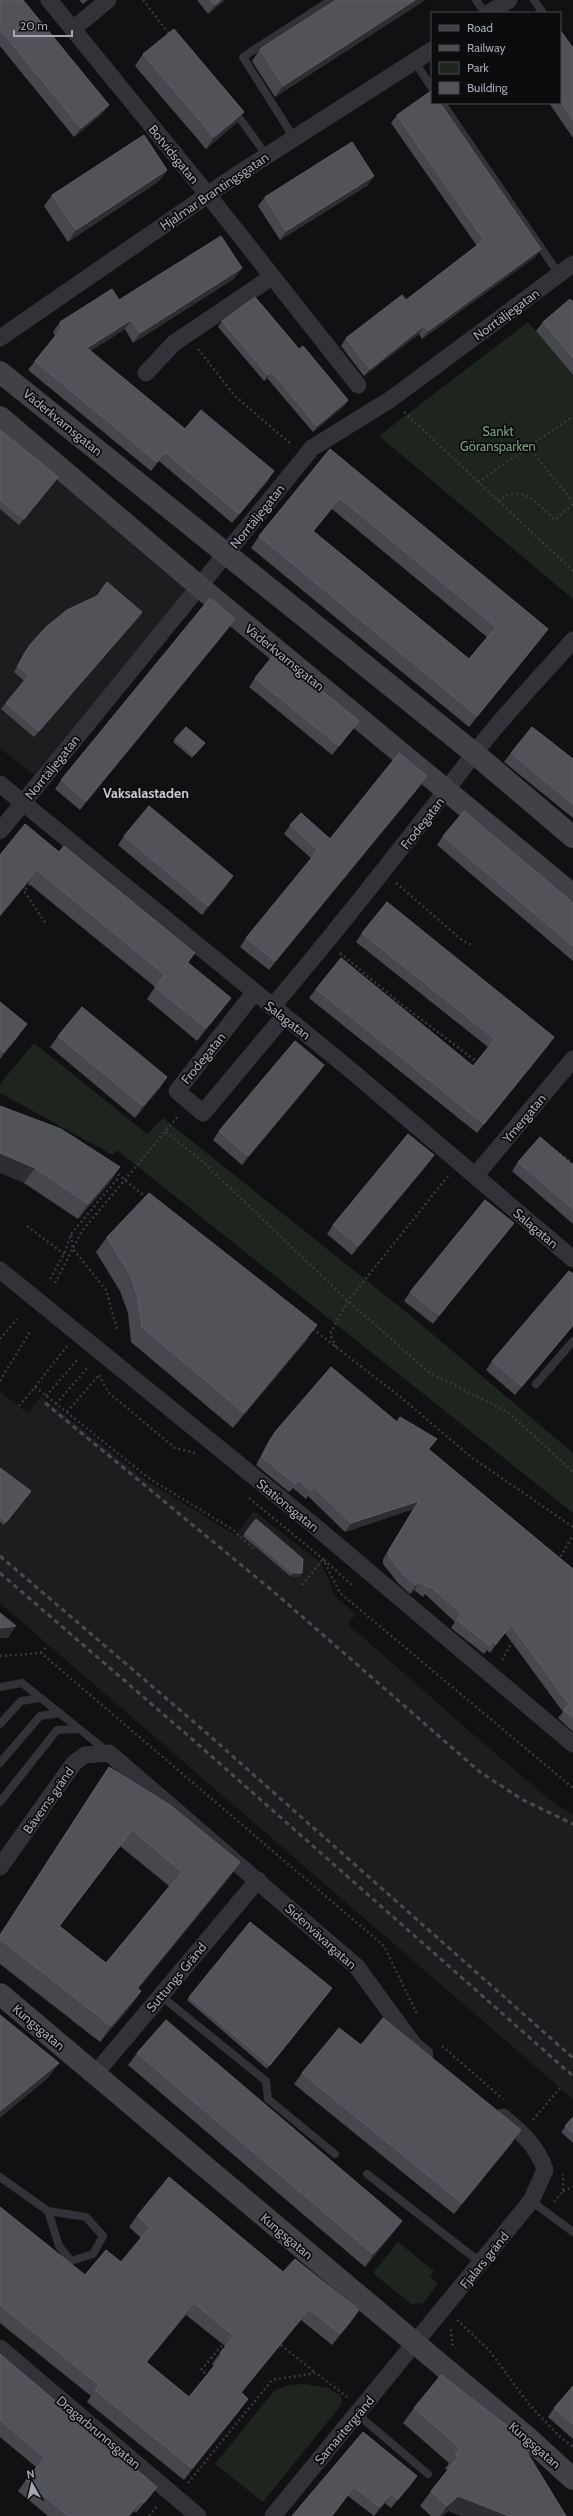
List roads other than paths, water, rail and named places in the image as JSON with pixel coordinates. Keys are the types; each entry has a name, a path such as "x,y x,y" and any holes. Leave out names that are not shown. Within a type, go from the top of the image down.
{"main road":[{"name":"Väderkvarnsgatan","path":"0,372 474,753 573,837"},
{"name":"Väderkvarnsgatan","path":"0,417 200,587 448,790 573,895"},
{"name":"Kungsgatan","path":"0,1994 528,2438 573,2479"}],"street":[{"name":"Botvidsgatan","path":"49,0 208,195 358,385"},
{"path":"73,29 108,0"},
{"path":"491,12 509,0"},
{"name":"Hjalmar Brantingsgatan","path":"0,338 208,195 431,51"},
{"name":"Norrtäljegatan","path":"0,831 312,448 391,399 566,269"},
{"path":"146,372 174,343 272,278"},
{"name":"Frodegatan","path":"254,993 177,1090 203,1113 328,942 448,790 474,753 573,640"},
{"name":"Salagatan","path":"0,784 254,993 347,1067 573,1258"},
{"name":"Ymergatan","path":"475,1176 573,1059"},
{"name":"Stationsgatan","path":"0,1270 311,1524 573,1744"},
{"name":"Bäverns gränd","path":"1,1863 74,1763 86,1755 109,1753"},
{"name":"Sidenvävargatan","path":"109,1753 357,1967 414,2045 438,2065"},
{"name":"Suttungs Gränd","path":"96,2074 258,1880"},
{"name":"Fjalars gränd","path":"415,2344 531,2201 545,2170 541,2158 524,2134 500,2106"},
{"name":"Samaritergränd","path":"273,2516 415,2344"},
{"name":"Dragarbrunnsgatan","path":"0,2348 198,2516"}],"lane":[{"path":"294,138 243,57 331,0"},
{"path":"476,0 484,12"},
{"path":"534,0 542,12"},
{"path":"414,62 431,87"},
{"path":"228,102 267,156"},
{"path":"443,104 566,269"},
{"path":"536,1384 573,1341"},
{"path":"0,1687 22,1683 109,1753"},
{"path":"0,1724 21,1700 41,1698"},
{"path":"0,1763 40,1716 60,1713"},
{"path":"0,1802 57,1730 79,1729"},
{"path":"161,1996 266,2081 268,2099 335,2154"},
{"path":"367,2174 481,2263"},
{"path":"0,2177 48,2211 86,2217 103,2236 94,2254 71,2261 59,2246 48,2211"},
{"path":"531,2201 573,2232"},
{"path":"359,2411 428,2474"}],"railway":[{"path":"45,1403 274,1592 480,1772 523,1800 573,1824"},
{"path":"0,1556 202,1729 573,2058"},
{"path":"0,1573 192,1739 573,2076"}],"district":[{"name":"Vaksalastaden","path":"146,793"}],"park label":[{"name":"Sankt Göransparken","path":"498,438"}]}
